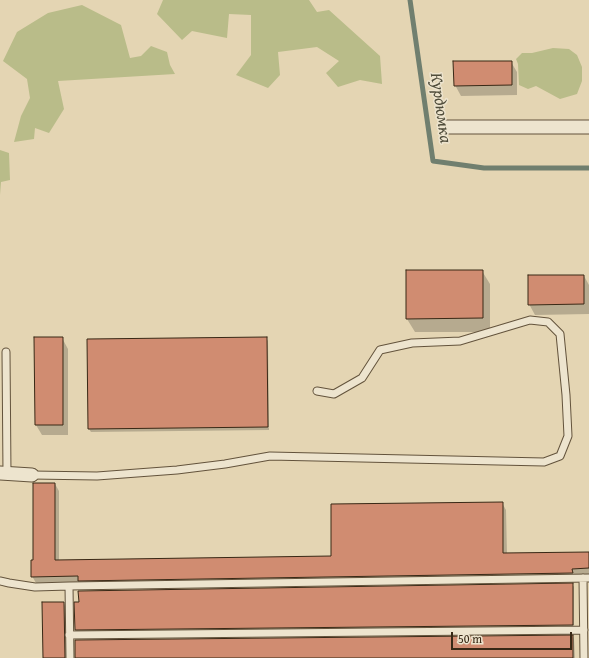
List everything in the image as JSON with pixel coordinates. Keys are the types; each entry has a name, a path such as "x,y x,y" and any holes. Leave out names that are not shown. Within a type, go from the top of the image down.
{"street":[{"path":"446,127 589,127"},
{"path":"4,473 32,475"}],"lane":[{"path":"32,475 97,476 177,470 225,464 270,456 544,462 560,456 568,436 566,395 560,334 548,322 530,320 460,341 412,343 380,350 362,378 334,394 316,391"},
{"path":"4,473 6,352"},
{"path":"0,581 35,587 586,578 584,658"},
{"path":"69,586 70,658"},
{"path":"70,635 584,630"}],"green space":[{"path":"163,0 309,0 317,12 329,10 380,56 382,84 360,80 338,87 326,73 339,61 317,47 278,52 280,75 268,88 236,75 251,55 251,15 229,14 227,38 192,31 182,40 157,14"},
{"path":"82,5 121,25 130,58 141,56 151,46 167,52 170,65 175,74 58,81 64,109 49,133 35,128 34,139 14,142 21,116 30,98 27,79 3,61 17,32 48,13"},
{"path":"553,48 569,49 577,55 582,67 582,81 577,94 560,99 536,86 528,89 519,85 518,64 516,59 522,53 532,53"},
{"path":"0,150 9,153 10,180 1,182 0,195"}],"building":[{"path":"453,61 512,61 512,85 454,86"},
{"path":"406,270 483,270 483,318 406,319"},
{"path":"528,275 584,275 584,304 528,305"},
{"path":"34,337 63,337 63,425 35,425"},
{"path":"267,337 268,427 88,429 87,339"},
{"path":"33,483 55,483 55,560 331,556 331,504 503,502 503,553 589,552 589,568 572,569 573,573 78,581 78,576 31,577 31,560 33,560"},
{"path":"573,583 573,625 75,630 74,602 79,602 78,591"},
{"path":"42,602 64,602 65,658 43,658"},
{"path":"573,635 573,658 75,658 75,640"}],"waterway":[{"name":"Курдюмка","path":"410,0 433,161 484,168 589,168"}]}
